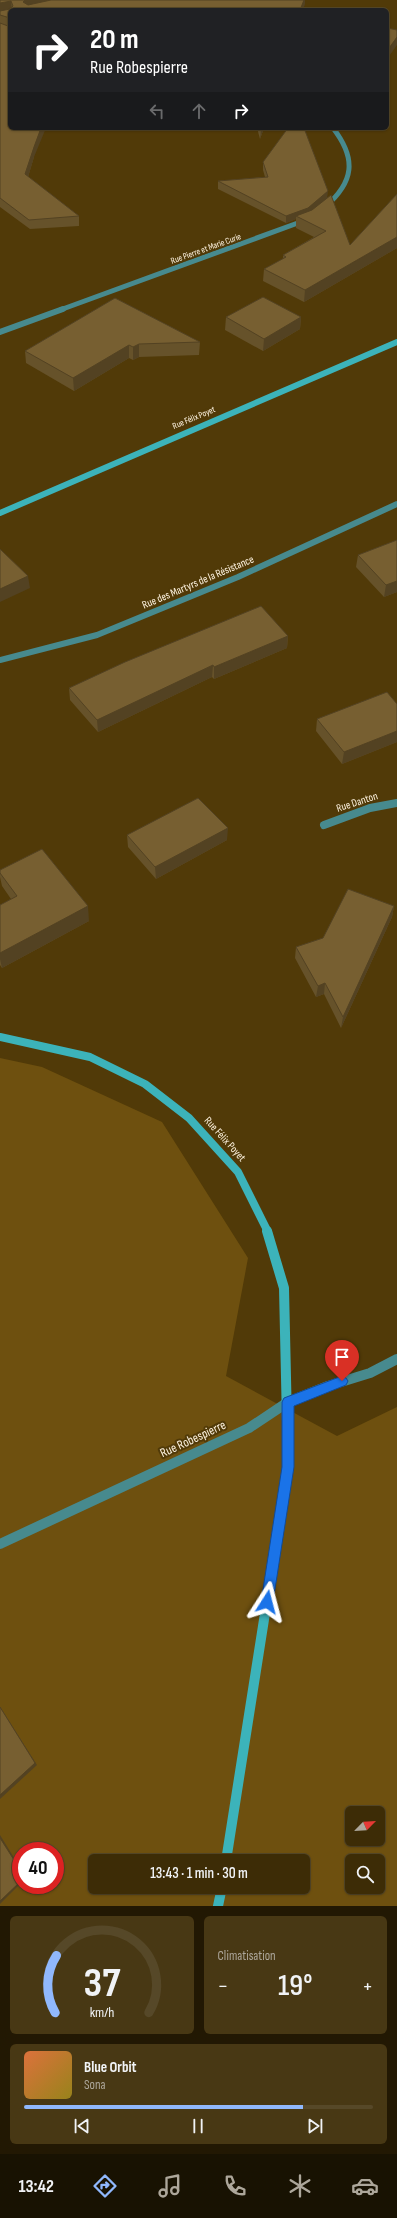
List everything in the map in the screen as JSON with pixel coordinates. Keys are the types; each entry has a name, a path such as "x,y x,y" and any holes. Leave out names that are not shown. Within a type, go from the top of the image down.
{"street":[{"path":"319,211 335,200 349,177 350,156 340,136 335,130"},
{"name":"Rue Pierre et Marie Curie","path":"0,332 263,237 314,215"},
{"name":"Rue Félix Poyet","path":"0,513 397,342"},
{"name":"Rue des Martyrs de la Résistance","path":"0,660 97,635 238,578 397,504"},
{"name":"Rue Danton","path":"324,825 370,808 397,803"},
{"name":"Rue Félix Poyet","path":"0,1037 90,1057 145,1084 189,1118 238,1172 269,1234 284,1288 288,1402 288,1467 227,1854"},
{"name":"Rue Robespierre","path":"0,1544 249,1428 288,1402 328,1386 370,1373 397,1359"},
{"path":"218,1906 221,1894"}],"shaded area":[{"path":"0,1058 42,1067 162,1122 248,1258 226,1376 337,1436 397,1407 397,1906 0,1906"}],"building":[{"path":"0,0 25,0 23,2 28,5 51,0 304,0 301,8 11,8 13,6 11,1 0,3"},
{"path":"8,9 8,17 0,15 0,11"},
{"path":"0,23 8,26 8,130 40,130 25,174 79,216 29,220 0,198"},
{"path":"389,28 397,30 397,37 389,48"},
{"path":"287,130 305,130 328,191 308,208 286,216 218,181 268,177 263,162"},
{"path":"397,194 397,237 305,290 264,269 286,257 283,255 326,231 296,216 312,210 331,195 350,245"},
{"path":"263,297 301,317 264,339 226,317"},
{"path":"115,298 200,342 139,344 133,347 129,345 73,378 25,351"},
{"path":"397,540 397,581 386,585 358,555"},
{"path":"0,549 28,576 0,589"},
{"path":"261,606 288,636 214,667 213,665 97,720 69,688 125,662"},
{"path":"387,692 397,704 397,731 344,752 317,719"},
{"path":"198,798 228,828 155,867 127,835"},
{"path":"42,849 88,906 0,953 0,905 17,896 0,873 0,870"},
{"path":"348,889 394,906 343,1017 325,983 318,986 296,947 323,938"},
{"path":"0,1707 35,1763 0,1795"},
{"path":"0,1838 12,1857 12,1890 0,1901"}],"route":[{"path":"267,1602 288,1467 288,1402 342,1381"}]}
